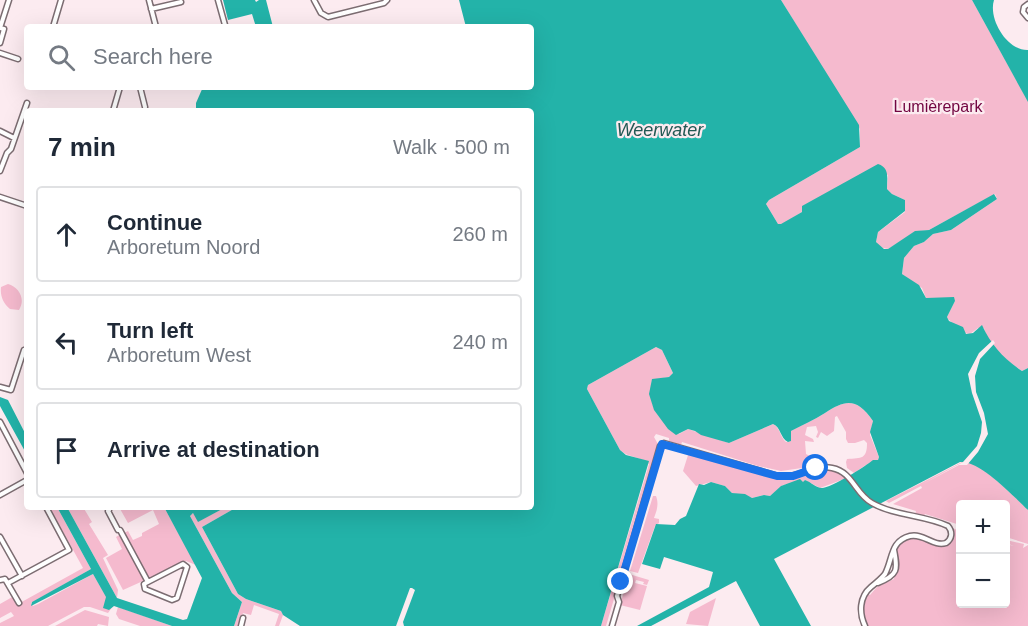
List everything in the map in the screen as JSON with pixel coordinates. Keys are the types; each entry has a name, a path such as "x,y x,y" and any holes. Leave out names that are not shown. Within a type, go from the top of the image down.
{"street":[{"path":"0,43 4,29 0,28 9,0"},
{"path":"54,24 61,0"},
{"path":"149,0 155,24"},
{"path":"218,0 224,24"},
{"path":"314,0 321,13 328,17 384,3 387,0"},
{"path":"151,9 182,2"},
{"path":"1028,4 1024,7 1023,12 1028,18"},
{"path":"0,53 18,59"},
{"path":"114,108 119,90"},
{"path":"141,90 145,107"},
{"path":"25,108 27,103"},
{"path":"0,171 24,112"},
{"path":"0,131 15,138"},
{"path":"0,197 24,205"},
{"path":"0,387 11,390 24,352"},
{"path":"0,422 24,467"},
{"path":"612,626 619,602 616,596 662,444 777,476 793,476 824,467 844,472 865,498 880,507 948,526 951,536 946,543 938,544 913,536 901,541 894,549 884,575 868,590 862,601 860,611 865,626"},
{"path":"0,495 24,482"},
{"path":"8,583 69,550 48,510"},
{"path":"109,510 148,582"},
{"path":"0,537 22,576"},
{"path":"877,583 891,577 895,572 894,549"},
{"path":"183,564 187,567 177,598 171,600 145,589 144,584 148,582 183,564"},
{"path":"0,580 5,579 19,603"},
{"path":"241,626 243,618"}],"green space":[{"name":"Lumièrepark","path":"781,0 972,0 1028,101 1028,368 1022,371 1005,358 989,341 984,328 978,328 970,334 964,333 947,317 955,301 926,298 922,288 902,274 904,258 914,246 924,242 933,234 951,230 997,199 995,194 929,230 920,231 888,249 879,247 876,242 878,232 905,212 905,200 887,189 888,175 871,169 803,206 802,212 781,225 778,224 766,204 769,200 860,147 860,129"},
{"path":"8,284 20,294 22,302 19,310 10,309 2,299 1,287"},
{"path":"656,347 662,350 673,373 669,377 652,380 651,398 656,412 679,434 688,429 729,443 773,424 786,442 791,441 791,431 832,408 851,403 862,408 873,421 870,435 879,457 878,460 854,473 847,468 847,459 865,455 867,443 864,440 848,443 846,432 837,416 834,431 827,436 821,432 818,438 816,437 818,432 816,426 807,427 805,435 814,442 805,441 806,454 812,457 802,468 781,471 682,442 681,445 656,434 654,437 659,446 606,626 601,626 649,464 620,450 587,389 588,385"},
{"path":"689,452 777,478 795,478 817,469 831,469 847,478 820,488 805,480 803,483 783,485 770,496 752,498 732,493 725,486 711,482 696,486 683,471"},
{"path":"964,461 989,474 1028,510 1028,544 1010,538 1010,500 956,500 956,524 925,514 924,516 915,514 916,511 893,504 922,488 921,486 889,503 886,501"},
{"path":"653,496 656,496 657,502 654,518 659,519 659,523 655,526 638,573 630,571"},
{"path":"51,510 59,510 91,569 31,603 33,606 38,604 93,574 110,608 113,606 108,613 84,607 48,626 0,626 0,623 14,616 11,612 0,618 0,604 14,596 18,604 83,568"},
{"path":"69,510 85,510 92,522 89,524 108,555 103,558 118,590 117,598"},
{"path":"121,510 153,510 128,523"},
{"path":"153,510 166,510 196,565 186,561 152,578 148,576 124,533 128,531 133,540 159,524"},
{"path":"220,510 232,510 202,527 238,594 281,611 283,615 279,626 275,626 279,614 254,605 251,615 243,613 238,626 234,626 242,602 232,593 190,516 193,513 199,521"},
{"path":"952,528 956,530 956,608 1010,608 1010,545 1014,546 1010,544 1010,541 1024,544 1023,548 1028,545 1028,626 867,626 862,610 865,598 877,587 894,579 898,566 896,549 901,541 913,538 945,545 953,538"},
{"path":"121,534 144,578 143,581 123,590 106,558 122,549 116,537"},
{"path":"629,574 649,580 647,585 636,580 635,583 647,586 640,610 620,605"},
{"path":"716,598 708,626 686,624 690,612"},
{"path":"118,607 172,626 140,626 119,619 116,614"},
{"path":"85,610 109,617 108,626 98,624 97,626 55,626"}],"water":[{"path":"223,0 255,0 256,2 266,0 272,24 255,24 252,14 228,20"},
{"name":"Weerwater","path":"459,0 781,0 859,125 860,147 769,200 766,204 778,224 802,212 802,206 878,164 886,171 887,189 905,200 905,211 878,232 876,242 884,249 888,249 915,231 929,230 994,194 997,199 951,230 933,234 924,242 914,246 904,258 902,274 919,285 926,298 954,297 955,301 947,317 949,321 963,327 966,334 973,333 982,325 994,345 1009,362 1022,371 1028,368 1028,510 986,473 968,463 960,462 774,559 811,626 760,626 736,581 651,626 637,626 709,587 713,572 664,557 660,569 642,564 656,524 675,525 686,516 699,484 704,485 711,482 725,486 732,493 745,494 752,498 770,496 781,486 800,479 820,488 826,487 873,460 878,460 879,457 870,432 873,421 862,408 851,403 832,408 791,431 791,441 788,442 773,424 729,443 688,429 676,435 668,429 654,410 649,394 652,379 669,377 673,373 662,350 656,347 588,385 587,389 620,450 626,455 649,461 601,626 404,626 403,622 415,590 410,588 396,626 300,626 283,615 281,611 238,594 202,527 232,510 534,510 534,108 196,108 202,90 534,90 534,24 465,24"},
{"path":"972,0 994,0 994,16 1006,40 1020,49 1028,50 1028,102"},
{"path":"0,397 8,400 24,431 24,450 0,406"},
{"path":"59,510 69,510 117,598 183,620 187,619 202,578 166,510 220,510 198,522 193,513 190,516 232,593 242,602 234,626 172,626 114,606 109,610 103,608 106,597 93,574 31,606 32,602 91,569"}],"pier":[{"path":"993,340 995,343 980,359 975,376 976,392 984,413 988,434 978,452 967,465 959,465 921,485 963,462 977,446 982,422 968,374 979,353"}],"route":[{"path":"621,582 662,444 777,476 793,476 816,468"}]}
